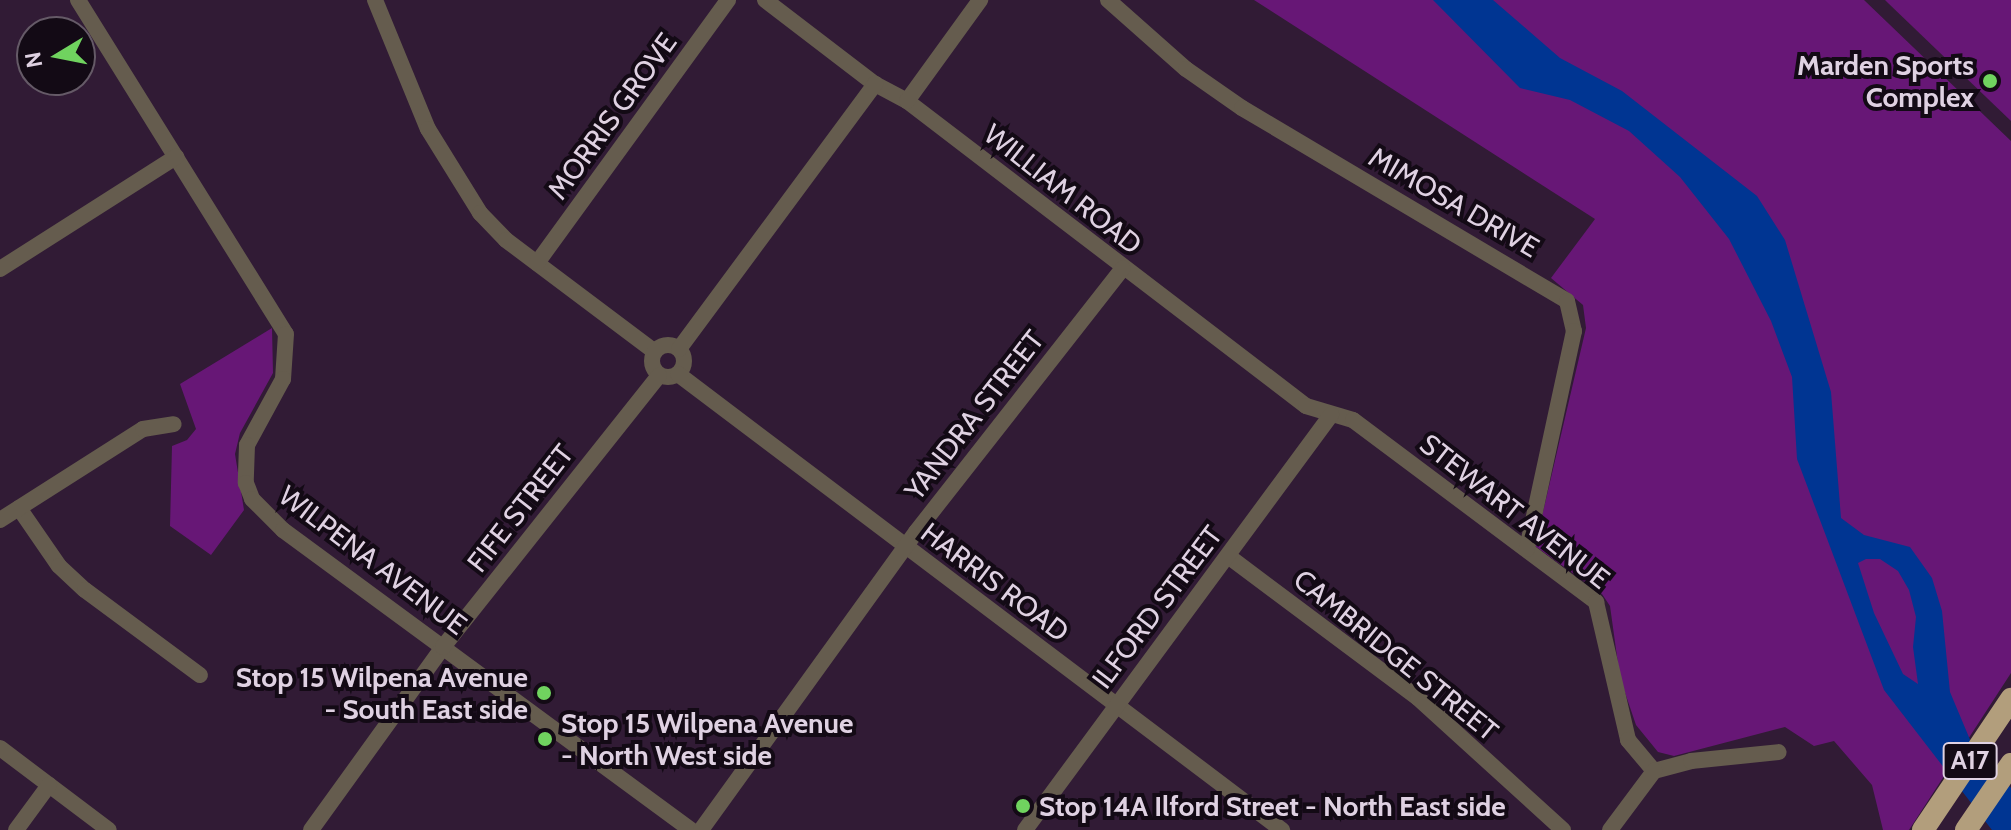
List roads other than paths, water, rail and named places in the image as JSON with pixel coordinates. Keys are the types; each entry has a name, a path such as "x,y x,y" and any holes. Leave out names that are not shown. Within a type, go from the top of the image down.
{"highway":[{"name":"A17","path":"1923,830 2007,704"},
{"name":"A17","path":"1966,830 2011,764"}],"street":[{"name":"WILPENA AVENUE","path":"78,0 286,334 283,379 247,445 246,483 252,499 283,530 691,830"},
{"path":"375,0 428,129 491,227 654,351"},
{"name":"MORRIS GROVE","path":"537,263 728,0"},
{"name":"WILLIAM ROAD","path":"765,0 875,84 907,101 1306,406 1331,415"},
{"path":"907,101 980,0"},
{"name":"MIMOSA DRIVE","path":"1108,0 1186,69 1242,108 1567,301 1574,331 1527,549"},
{"path":"679,349 875,84"},
{"path":"0,269 176,157"},
{"name":"YANDRA STREET","path":"701,830 905,546 1123,268"},
{"path":"654,351 668,345 679,349"},
{"path":"654,351 652,359 659,375 678,374 684,364 679,349"},
{"name":"HARRIS ROAD","path":"678,374 1282,830"},
{"name":"FIFE STREET","path":"311,830 443,647 659,375"},
{"name":"STEWART AVENUE","path":"1331,415 1353,420 1596,602 1628,740 1654,771"},
{"name":"ILFORD STREET","path":"1025,830 1331,415"},
{"path":"0,520 143,429 174,424"},
{"path":"19,508 59,566 85,590 200,675"},
{"name":"CAMBRIDGE STREET","path":"1228,556 1418,698 1563,830"},
{"path":"0,748 109,830"},
{"path":"1610,830 1654,771 1691,761 1779,752"},
{"path":"16,830 49,785"}],"water":[{"path":"1433,0 1493,0 1560,58 1622,91 1757,196 1785,240 1831,392 1841,518 1864,535 1910,547 1932,578 1942,611 1950,692 1971,742 2011,788 2011,830 1992,830 1884,690 1797,459 1792,377 1771,321 1729,239 1680,177 1629,131 1570,100 1520,88","holes":["1866,559 1880,559 1898,571 1909,590 1916,617 1913,647 1918,684 1903,674 1874,613 1858,563"]}],"place":[{"name":"Marden Sports Complex","path":"1990,81"},
{"name":"Stop 15 Wilpena Avenue - South East side","path":"544,693"},
{"name":"Stop 15 Wilpena Avenue - North West side","path":"545,739"},
{"name":"Stop 14A Ilford Street - North East side","path":"1023,806"}]}
